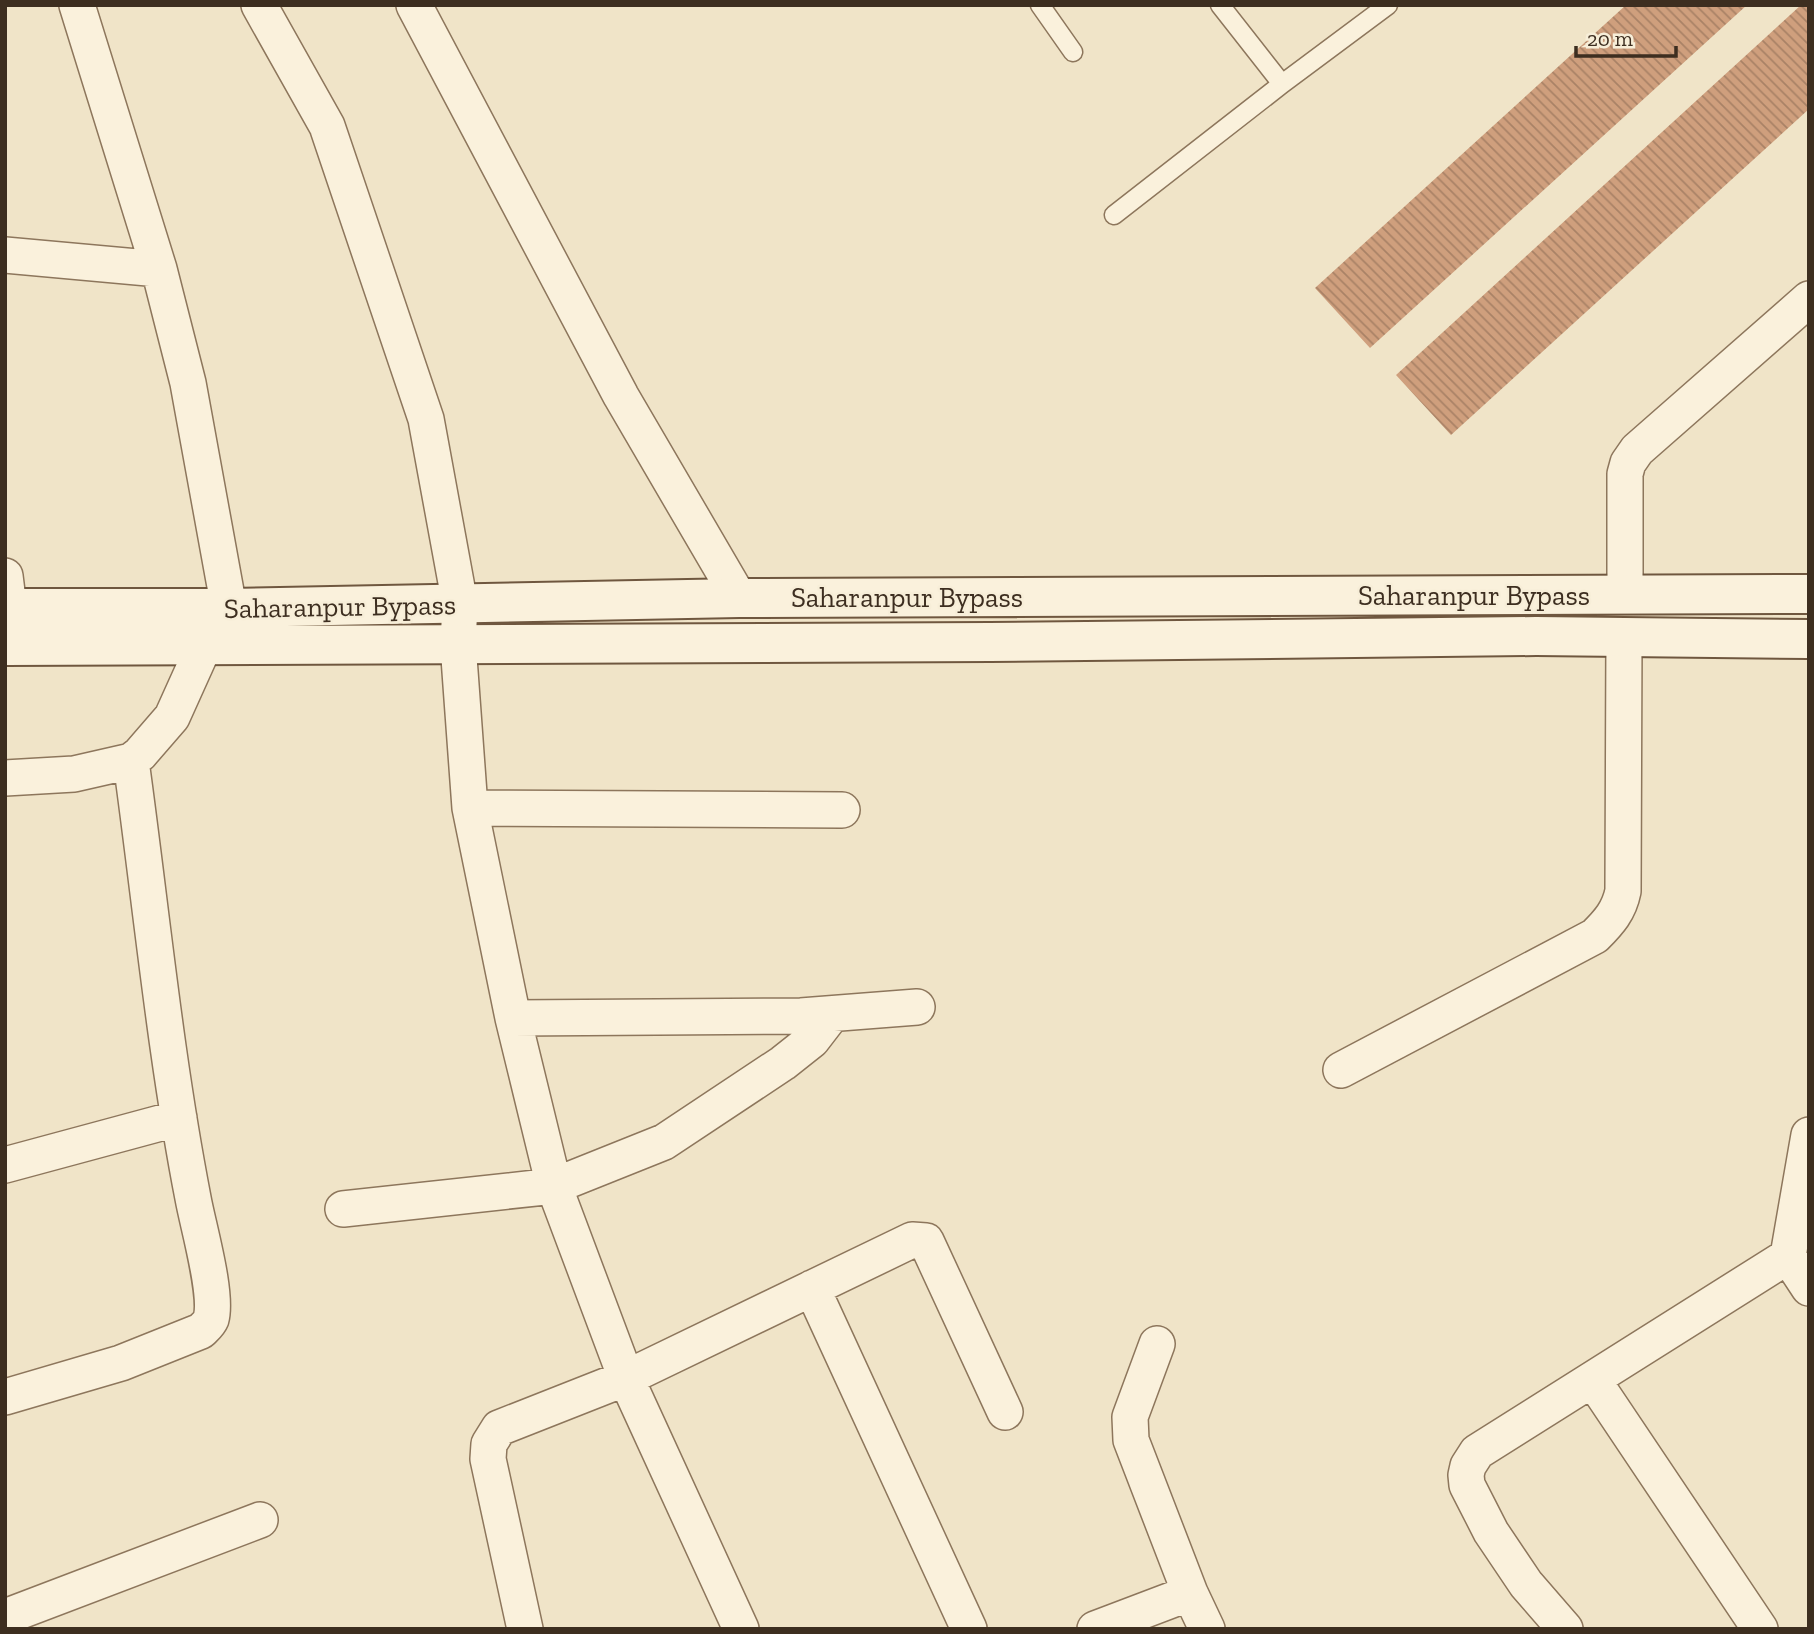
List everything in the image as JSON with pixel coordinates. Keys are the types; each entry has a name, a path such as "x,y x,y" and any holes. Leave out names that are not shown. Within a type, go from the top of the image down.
{"main road":[{"path":"1740,594 1740,639"},
{"name":"Saharanpur Bypass","path":"6,598 229,608 739,598 1809,594"},
{"path":"5,646 1624,637 1809,639"}],"street":[{"path":"77,5 159,269 188,383 229,608"},
{"path":"259,5 327,126 426,419 460,604 458,644 470,808 513,1018 554,1186 626,1378 741,1629"},
{"path":"414,5 621,396 739,598"},
{"path":"5,255 159,269"},
{"path":"1625,594 1628,463 1637,450 1809,299"},
{"path":"1341,1070 1595,936 1611,920 1620,905 1623,891 1624,637"},
{"path":"5,778 74,774 131,761 172,717 204,646"},
{"path":"5,1397 121,1363 201,1331 208,1325 212,1315 210,1278 179,1118 131,761"},
{"path":"470,808 842,810"},
{"path":"513,1018 787,1017 917,1007"},
{"path":"342,1209 554,1186 664,1142 783,1063 812,1040 832,1014"},
{"path":"5,1165 179,1118"},
{"path":"1809,1135 1788,1256 1809,1288"},
{"path":"525,1629 488,1458 493,1436 499,1428 626,1378 912,1240 926,1241 1005,1412"},
{"path":"1566,1629 1526,1584 1491,1532 1467,1485 1468,1466 1477,1452 1788,1256"},
{"path":"812,1288 969,1629"},
{"path":"1157,1344 1130,1417 1131,1440 1190,1593 1207,1629"},
{"path":"1592,1380 1760,1629"},
{"path":"5,1617 260,1520"},
{"path":"1096,1629 1190,1593"}],"lane":[{"path":"1220,5 1282,84"},
{"path":"1114,215 1388,5"},
{"path":"1043,6 1073,52"}],"building":[{"path":"1626,5 1747,5 1370,348 1315,288"},
{"path":"1801,5 1809,5 1809,109 1451,435 1396,375"}]}
